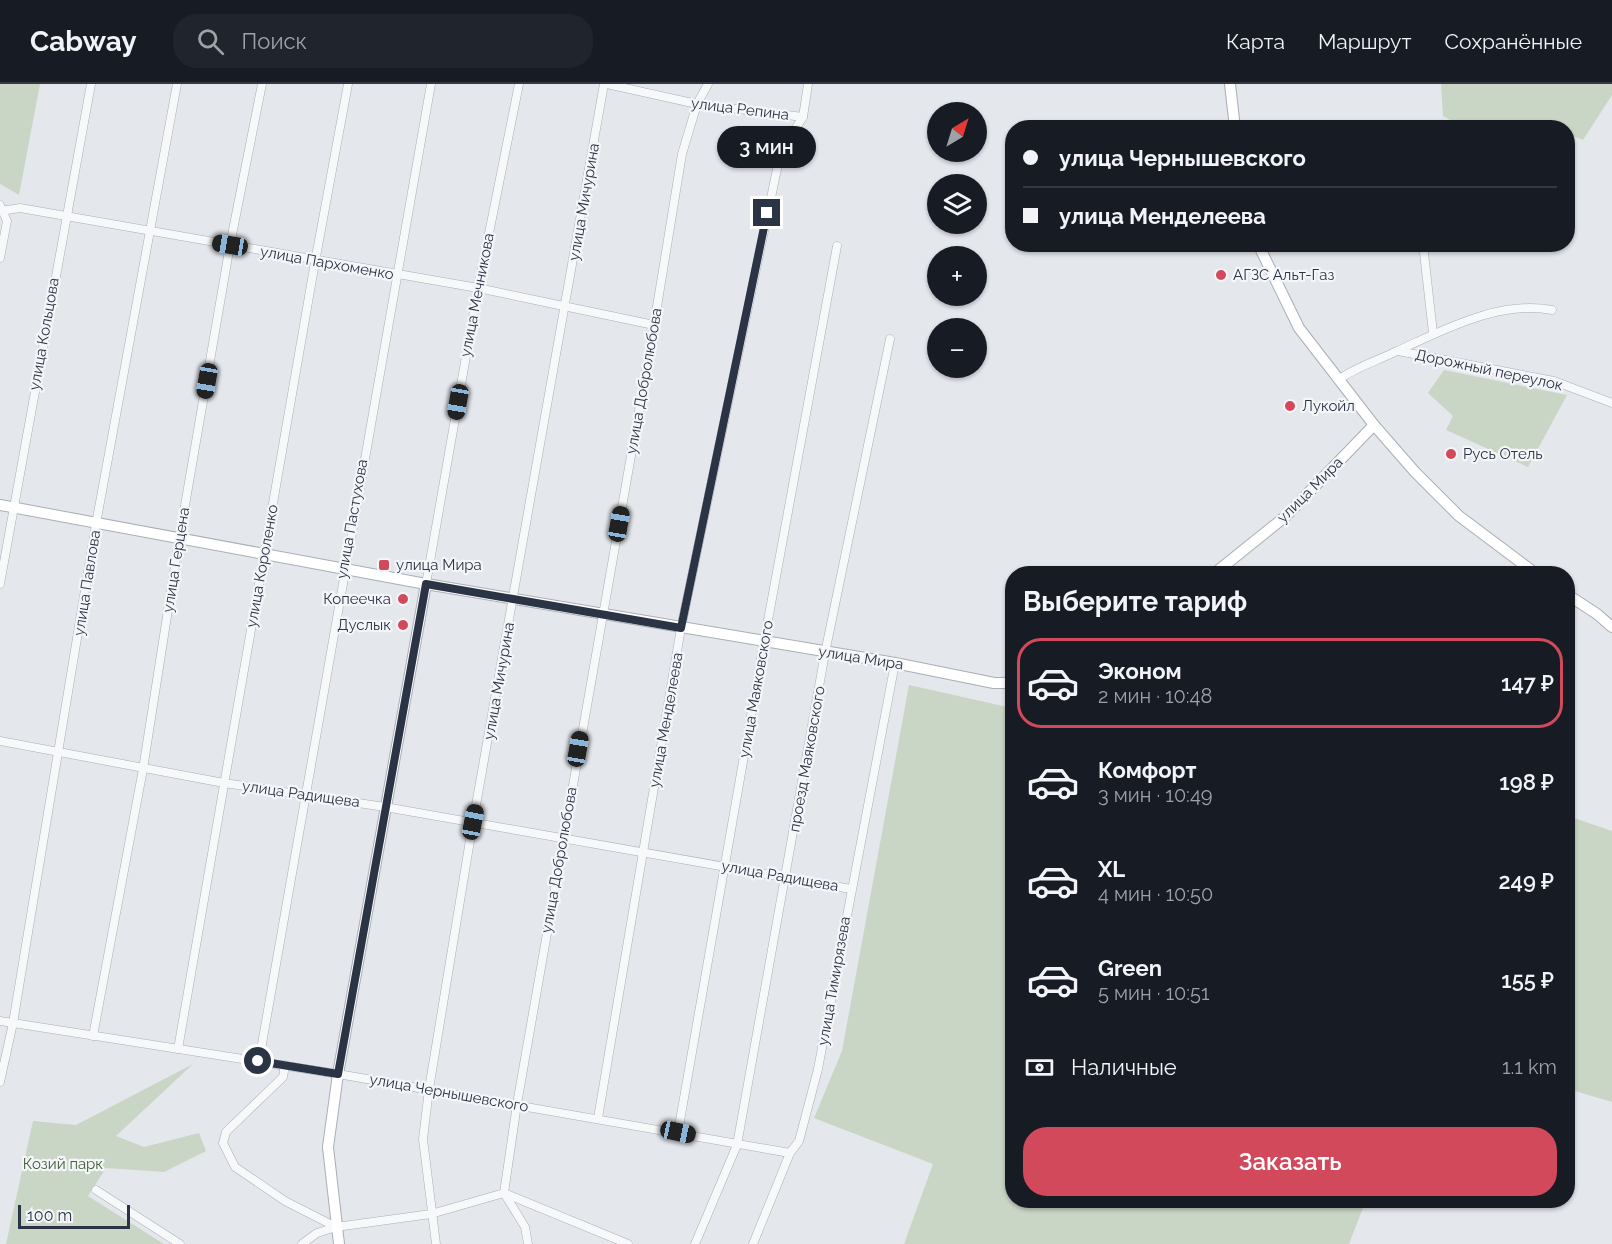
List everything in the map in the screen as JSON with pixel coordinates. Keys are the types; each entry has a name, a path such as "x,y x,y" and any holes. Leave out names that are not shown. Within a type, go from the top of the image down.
{"main road":[{"path":"1230,84 1234,120"},
{"path":"1262,252 1299,328 1374,425 1414,472 1459,516 1526,566"},
{"name":"улица Мира","path":"1224,566 1286,516 1374,425"},
{"name":"улица Мира","path":"0,505 426,584 895,663 994,683 1005,683"},
{"name":"улица Мечникова","path":"339,1244 328,1147 338,1074 426,584"},
{"path":"1575,599 1598,614 1612,627"}],"street":[{"name":"улица Кольцова","path":"0,584 91,84"},
{"name":"улица Павлова","path":"0,1082 13,1023 96,524 177,84"},
{"name":"улица Герцена","path":"93,1036 143,769 179,540 230,245 262,84"},
{"name":"улица Короленко","path":"178,1049 263,555 348,84"},
{"name":"улица Пастухова","path":"258,1061 343,569 431,84"},
{"name":"улица Мечникова","path":"426,584 478,288 519,84"},
{"name":"улица Репина","path":"606,84 698,105 803,117"},
{"name":"улица Мичурина","path":"436,1244 423,1138 429,1089 473,822 606,84"},
{"name":"улица Добролюбова","path":"504,1193 562,839 654,325 681,154 708,84"},
{"name":"улица Менделеева","path":"598,1118 681,628 781,150 803,117 808,84"},
{"name":"улица Пархоменко","path":"1,209 20,208 478,288 654,325"},
{"path":"0,258 7,221 1,209"},
{"name":"улица Маяковского","path":"678,1132 764,642 837,246"},
{"path":"1424,252 1433,333"},
{"path":"1338,380 1353,370 1433,333 1509,310 1535,307 1552,310"},
{"name":"проезд Маяковского","path":"737,1145 825,653 890,339"},
{"name":"Дорожный переулок","path":"1398,351 1554,381 1612,403"},
{"name":"улица Тимирязева","path":"753,1244 790,1153 799,1141 818,1069 895,663"},
{"name":"улица Радищева","path":"0,741 143,769 385,807 851,889"},
{"name":"улица Чернышевского","path":"0,1021 429,1089 790,1153"},
{"path":"285,1065 284,1077 226,1132 223,1143 235,1167 285,1201 336,1227"},
{"path":"695,1244 737,1145"},
{"path":"96,1190 180,1244"},
{"path":"302,1244 317,1233 336,1227 431,1214 504,1193 628,1244"},
{"path":"504,1193 525,1227 528,1244"}],"green space":[{"path":"0,84 40,84 19,195 0,184"},
{"path":"1441,84 1612,84 1612,95 1583,140 1575,137 1575,120 1451,120 1443,116"},
{"path":"1444,370 1567,395 1528,467 1446,430 1453,416 1428,393"},
{"path":"909,685 1005,706 1005,1208 1363,1208 1349,1244 904,1244 933,1164 814,1118 842,1051"},
{"path":"1575,818 1612,831 1612,1102 1575,1091"},
{"name":"Козий парк","path":"193,1064 116,1136 144,1147 199,1133 206,1151 164,1172 106,1168 88,1196 164,1244 6,1244 33,1121 76,1125"}],"place":[{"name":"АГЗС Альт-Газ","path":"1221,275"},
{"name":"Лукойл","path":"1290,406"},
{"name":"Русь Отель","path":"1451,454"},
{"name":"улица Мира","path":"384,565"},
{"name":"Копеечка","path":"403,599"},
{"name":"Дуслык","path":"403,625"}],"route":[{"path":"258,1061 338,1074 426,584 681,628 767,213"}]}
